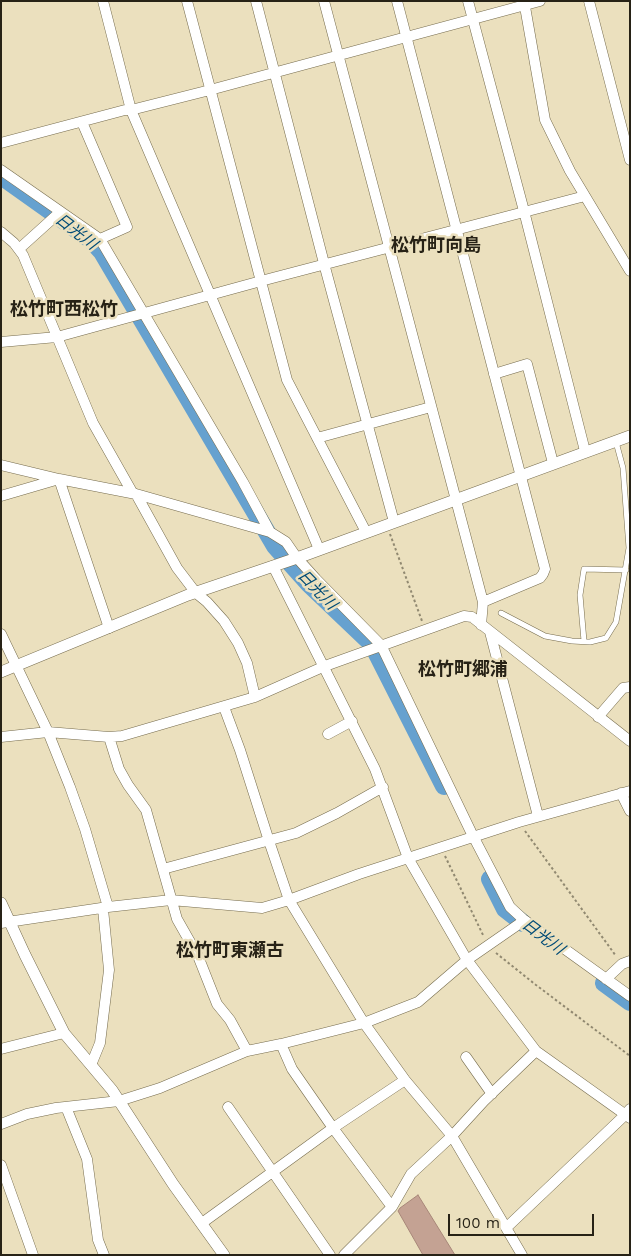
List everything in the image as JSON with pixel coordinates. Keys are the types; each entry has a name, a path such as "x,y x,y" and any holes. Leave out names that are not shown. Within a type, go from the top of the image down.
{"street":[{"path":"103,1 131,110 319,549"},
{"path":"187,1 288,380 316,438 366,532"},
{"path":"256,1 324,265 368,424 390,523"},
{"path":"324,1 483,602 481,625"},
{"path":"397,1 545,569 540,578 483,602"},
{"path":"468,1 585,451"},
{"path":"1,143 338,56 524,3 540,1"},
{"path":"589,1 630,160"},
{"path":"524,3 545,120 570,171 626,260 630,271"},
{"path":"82,122 127,227 100,239"},
{"path":"1,170 58,214 100,239 140,314 243,482 267,532"},
{"path":"1,342 57,337 585,196"},
{"path":"19,249 58,214"},
{"path":"1,232 19,249 93,423 177,568 196,593 224,621 238,643 247,663 255,697"},
{"path":"494,374 527,364 553,463"},
{"path":"316,438 431,407"},
{"path":"1,672 196,593 292,560 630,436"},
{"path":"1,465 59,479 134,493 267,532 286,542 292,560 377,647 471,837 507,903 522,921 630,996"},
{"path":"1,496 59,479"},
{"path":"59,479 109,628"},
{"path":"273,566 352,721 383,787 408,858 468,960 536,1050 628,1114 506,1228"},
{"path":"1,737 48,732 109,737 122,736 255,697 324,666 464,616 472,617 630,741"},
{"path":"490,632 538,816"},
{"path":"1,634 48,732 85,829 106,908 109,970 100,1043 91,1065"},
{"path":"598,717 623,688 630,687"},
{"path":"224,707 289,900 364,1023 404,1080 452,1136 522,1255"},
{"path":"328,734 352,721"},
{"path":"109,737 119,769 146,810 177,919 198,956 217,1004 230,1020 247,1051"},
{"path":"163,869 269,842 296,833 338,813 383,787"},
{"path":"5,923 171,900 262,908 471,837 626,792 630,811"},
{"path":"1,903 5,923 64,1033 119,1101 173,1184 224,1255"},
{"path":"1,1124 27,1114 66,1106 119,1101 160,1088 247,1051 364,1023 418,1002 468,960 522,921"},
{"path":"606,979 626,962"},
{"path":"1,1049 64,1033"},
{"path":"281,1044 292,1068 333,1128 392,1207"},
{"path":"344,1255 392,1207 411,1174 452,1136 536,1050"},
{"path":"466,1057 492,1094"},
{"path":"202,1223 333,1128 404,1080"},
{"path":"66,1106 87,1159 98,1240 104,1255"},
{"path":"228,1107 330,1255"},
{"path":"1,1165 33,1255"}],"lane":[{"path":"501,613 545,636 590,642 606,638 616,622 629,548 623,468 616,441"},
{"path":"584,641 580,596 584,569 626,570"}],"path":[{"path":"390,523 426,629"},
{"path":"519,822 626,962"},
{"path":"441,847 489,946 536,986 630,1056"}],"building":[{"path":"418,1195 455,1255 423,1255 398,1211"}],"waterway":[{"name":"日光川","path":"4,178 91,240 102,252 275,546 309,584 372,644 444,786"},
{"name":"日光川","path":"490,879 505,909 523,923"},
{"name":"日光川","path":"604,983 630,1002"}],"district":[{"name":"松竹町向島","path":"436,246"},
{"name":"松竹町西松竹","path":"64,310"},
{"name":"松竹町郷浦","path":"463,670"},
{"name":"松竹町東瀬古","path":"230,951"}]}
